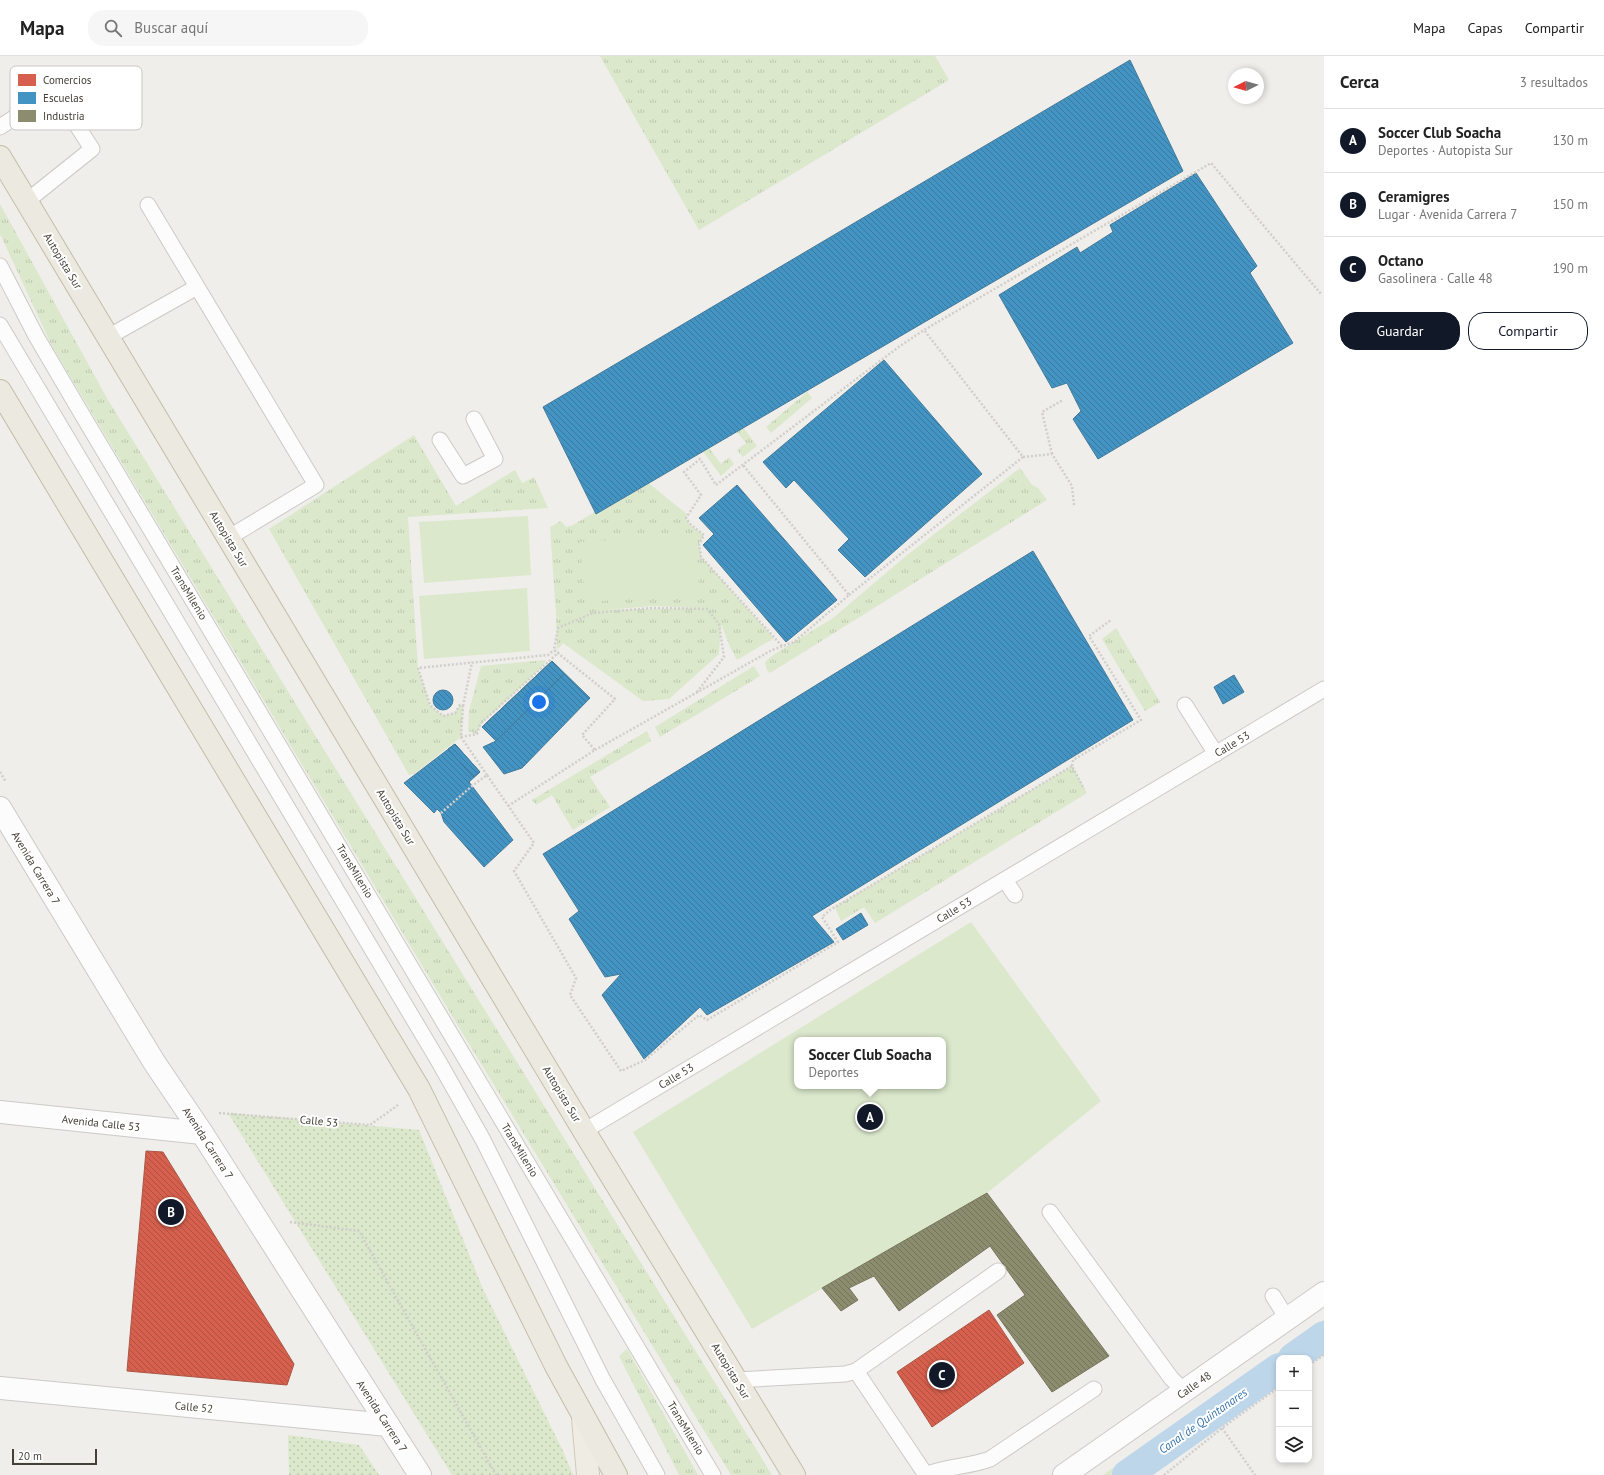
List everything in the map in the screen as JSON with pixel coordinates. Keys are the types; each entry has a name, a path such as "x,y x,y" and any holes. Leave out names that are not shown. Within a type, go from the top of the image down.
{"highway":[{"name":"Autopista Sur","path":"0,157 584,1131 794,1475"},
{"path":"0,391 420,1090 583,1418 616,1475"}],"main road":[{"path":"583,1418 588,1475"}],"street":[{"name":"Avenida Carrera 7","path":"0,808 150,1056 202,1133 420,1475"},
{"name":"Avenida Calle 53","path":"0,1112 202,1133"},
{"name":"Calle 48","path":"1064,1475 1288,1320 1324,1293"},
{"name":"Calle 52","path":"0,1388 388,1424"}],"lane":[{"path":"0,127 10,120"},
{"path":"26,201 92,149 80,130"},
{"path":"148,204 316,485 228,538"},
{"name":"TransMilenio","path":"0,266 36,336 76,404 713,1475"},
{"path":"108,337 197,287"},
{"path":"0,325 435,1055 483,1140 603,1380 657,1475"},
{"path":"440,440 463,476 495,459 474,419"},
{"name":"Calle 53","path":"584,1131 1324,689"},
{"path":"1185,705 1216,754"},
{"path":"1005,880 1015,894"},
{"path":"1050,1212 1171,1378 1185,1392"},
{"path":"736,1380 845,1374 856,1371 998,1271"},
{"path":"1273,1296 1288,1320"},
{"path":"856,1371 925,1475 990,1459 1094,1389"}],"path":[{"path":"782,646 701,557 699,544 704,535 691,525 686,518 701,495 684,472 700,459 716,485 900,346 924,330 1211,163 1321,294"},
{"path":"924,330 1023,457"},
{"path":"1063,400 1042,412 1052,454 1072,486 1074,505"},
{"path":"508,806 594,750 772,650 794,642 849,595 1023,457 1052,454"},
{"path":"743,465 849,595"},
{"path":"463,706 460,705 455,713 443,716 430,705 418,668 548,654 554,650 558,628 593,613 652,608 707,609 719,624 724,658 696,692"},
{"path":"1084,789 1072,766 1073,760 1142,720 1088,636 1111,620"},
{"path":"554,650 559,652 615,699 582,735 594,750"},
{"path":"461,737 477,734 480,724 559,652"},
{"path":"472,662 463,706 461,737 534,843 514,872 576,978 570,995 621,1071 645,1060 699,1014 707,1020 838,942 822,917 830,910 1072,766"},
{"path":"441,813 487,775"},
{"name":"Calle 53","path":"215,1112 370,1125 420,1090"},
{"path":"284,1222 358,1230 496,1475"},
{"path":"1312,1364 1324,1355"},
{"path":"1164,1475 1222,1428 1276,1389"},
{"path":"1222,1428 1255,1475"}],"green space":[{"path":"600,56 935,56 949,80 699,230"},
{"path":"0,204 108,400 772,1475 731,1475 463,1034 52,346 0,234"},
{"path":"807,392 812,398 771,433 766,427"},
{"path":"739,422 757,446 743,457 737,450 746,443 735,430 709,448 721,464 729,457 734,464 721,476 701,449"},
{"path":"414,435 456,506 515,470 522,483 534,477 548,508 408,517 418,668 430,705 443,716 455,713 460,705 463,706 461,737 414,774 409,775 269,529"},
{"path":"1020,468 1032,485 1038,488 1047,500 770,673 767,670 765,662 773,655 833,618 906,556"},
{"path":"646,481 688,515 686,518 690,525 704,535 699,543 701,557 774,638 737,660 721,624 719,654 669,699 643,701 563,643 557,650 550,527 561,521 566,527 573,525","holes":["652,606 696,608 606,610"]},
{"path":"528,516 531,575 424,583 419,522"},
{"path":"693,534 700,595 585,602 580,542"},
{"path":"527,588 530,651 424,659 419,596"},
{"path":"1116,628 1160,702 1145,711 1102,639"},
{"path":"546,660 541,668 481,724 477,734 468,731 469,711 481,666"},
{"path":"754,666 760,676 660,737 655,727"},
{"path":"647,731 651,741 590,777 610,807 573,830 552,795 536,805 532,800"},
{"path":"1072,766 1087,793 875,923 864,907 841,921 835,907"},
{"path":"971,922 1101,1101 987,1193 752,1329 633,1132"},
{"path":"228,1113 419,1130 483,1289 563,1451 573,1475 452,1475"},
{"path":"1324,1320 1324,1346 1312,1355 1276,1355 1276,1381 1146,1475 1103,1475"},
{"path":"627,1349 698,1475 679,1475 619,1356"},
{"path":"288,1435 359,1445 379,1475 289,1475"}],"building: Comercios":[{"path":"146,1151 163,1152 294,1364 287,1385 127,1371"},
{"path":"989,1310 1024,1363 932,1427 897,1372"}],"building: Escuelas":[{"path":"1130,60 1183,171 596,514 543,407"},
{"path":"1196,173 1257,266 1250,273 1293,343 1098,459 1073,419 1081,411 1067,383 1052,388 999,295 1077,247 1080,253 1113,232 1110,225"},
{"path":"884,360 982,474 865,577 838,550 849,539 794,480 786,488 763,462"},
{"path":"737,485 837,600 786,642 703,545 714,534 699,518"},
{"path":"1033,551 1133,720 812,916 834,942 707,1015 700,1007 644,1059 602,995 621,974 605,977 569,919 579,911 543,854"},
{"path":"552,661 590,698 522,768 504,774 483,747 496,741 482,727"},
{"path":"552,661 564,674 496,741 482,727"},
{"path":"1234,675 1244,692 1223,704 1214,687"},
{"path":"439,690 447,690 453,696 453,704 447,710 439,710 433,704 433,696"},
{"path":"455,744 480,772 469,782 513,840 484,867 444,822 441,813 437,809 434,813 404,783"},
{"path":"455,744 480,772 473,777 448,749"},
{"path":"861,913 868,925 843,940 836,929"}],"building: Industria":[{"path":"987,1193 1109,1356 1052,1392 997,1315 1025,1295 990,1246 899,1311 874,1276 849,1288 858,1300 841,1311 822,1288"}],"waterway":[{"name":"Canal de Quintanares","path":"1297,1355 1324,1336"},
{"name":"Canal de Quintanares","path":"1127,1475 1276,1370"}],"place":[{"name":"Soccer Club Soacha","path":"870,1117"},
{"name":"Ceramigres","path":"171,1212"},
{"name":"Octano","path":"942,1375"}]}
